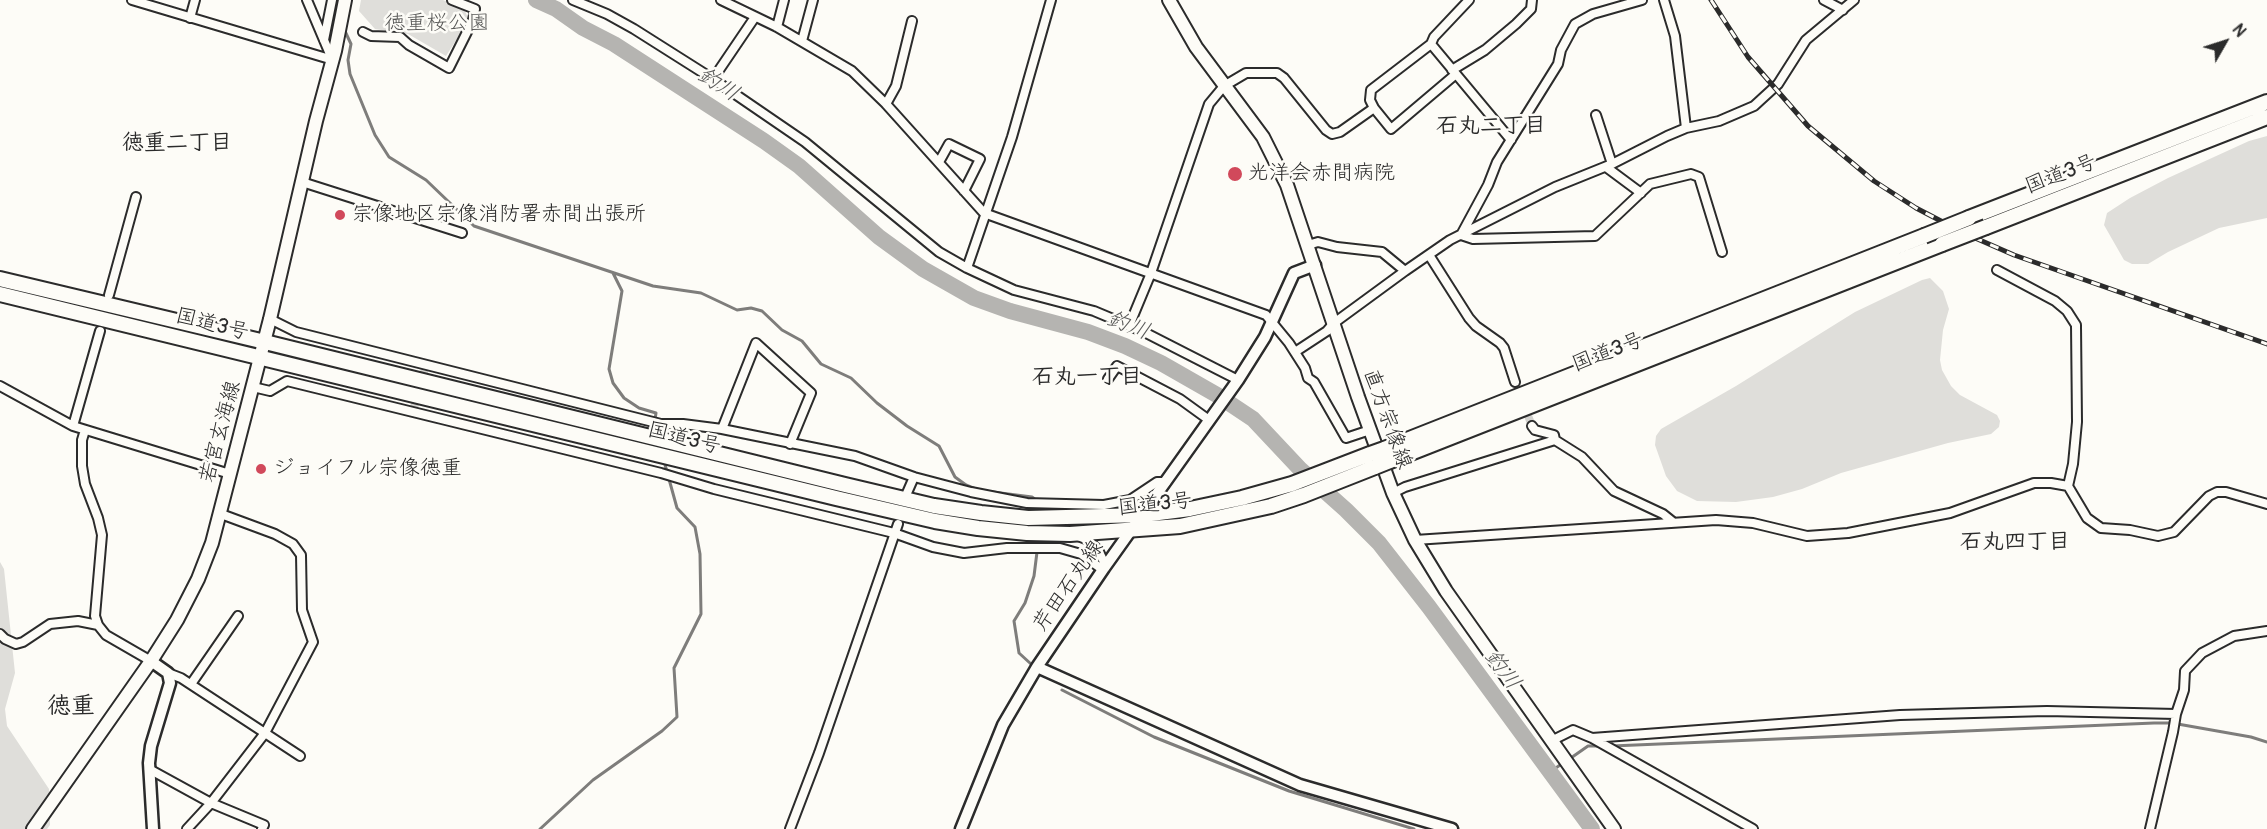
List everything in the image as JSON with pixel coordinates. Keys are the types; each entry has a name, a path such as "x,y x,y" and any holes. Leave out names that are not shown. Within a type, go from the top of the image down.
{"highway":[{"name":"国道3号","path":"1387,455 1969,218 2267,102"},
{"name":"国道3号","path":"677,452 934,506 981,513 1028,518 1143,515 1190,509 1231,500 1387,455 1942,244 2267,117"},
{"name":"国道3号","path":"0,279 265,342 616,437"},
{"name":"国道3号","path":"0,294 261,358 616,437 935,521 1027,533 1070,534 1180,526 1304,495 1344,480 1373,460"}],"main road":[{"name":"若宮玄海線","path":"33,829 152,661 198,579 221,514 261,358 334,56 345,0"},
{"name":"直方宗像線","path":"1169,0 1196,47 1263,137 1287,186 1370,430 1393,493 1415,540 1446,591 1614,829"},
{"name":"芹田石丸線","path":"961,829 1003,725 1037,667 1236,382 1265,337 1294,273 1315,264"},
{"path":"152,661 168,673 170,683 151,746 149,769 153,829"},
{"path":"1037,667 1300,784 1452,829"}],"street":[{"path":"132,0 190,18 334,56"},
{"path":"190,18 195,0"},
{"path":"307,0 324,40 334,56"},
{"path":"324,40 332,0"},
{"path":"363,32 371,36 400,37 409,45 449,68 473,20 476,9 453,0"},
{"path":"573,0 607,14 634,29 713,79 805,142 939,252 1014,290 1094,311 1130,326 1236,382"},
{"path":"721,0 777,27 852,71 886,104 984,213 1266,315 1295,352 1308,378 1314,382 1346,438 1370,430"},
{"path":"777,27 784,0"},
{"path":"802,41 813,0"},
{"path":"967,268 1012,137 1051,0"},
{"path":"1469,0 1434,37 1431,44 1371,90 1370,100 1390,129 1454,72 1516,24 1531,9 1532,0"},
{"path":"1461,235 1497,162 1558,64 1561,50 1575,24 1593,14 1642,0"},
{"path":"1665,0 1675,36 1686,128"},
{"path":"1824,0 1843,10"},
{"path":"1295,352 1327,331 1334,323 1405,271 1461,235 1555,187 1609,166 1686,128 1719,121 1754,106 1778,84 1806,40 1854,0"},
{"path":"713,79 755,17"},
{"path":"886,104 896,86 912,21"},
{"path":"1431,44 1511,140"},
{"path":"1130,326 1151,273 1209,104 1224,86 1246,73 1277,73 1284,78 1326,130 1332,134 1340,132 1374,108"},
{"path":"1596,115 1609,166 1641,193"},
{"path":"939,162 949,144 980,159 964,191"},
{"path":"1461,235 1473,239 1595,236 1650,184 1691,174 1699,177 1722,252"},
{"path":"302,182 462,233"},
{"path":"109,295 136,197"},
{"path":"1308,245 1317,242 1360,251 1382,252 1405,271"},
{"path":"1429,255 1476,326 1504,348 1515,382"},
{"path":"1997,270 2055,300 2067,311 2076,325 2077,422 2073,464 2068,486 2087,518 2102,528 2130,530 2158,536 2174,532 2209,496 2217,492 2226,492 2267,504"},
{"path":"270,319 296,332 661,424 722,429 855,456 914,477 971,492 1027,503 1104,505 1130,500 1157,482 1166,482"},
{"path":"72,426 99,331"},
{"path":"722,429 756,343 811,393 790,444"},
{"path":"1108,379 1117,366 1180,399 1209,420"},
{"path":"253,387 270,391 287,381 661,473 714,489 894,533 933,547 964,553 1006,548 1060,548 1082,554 1099,567 1104,568 1101,556 1088,540 1070,534"},
{"path":"0,386 72,426 230,474"},
{"path":"1532,426 1535,430 1554,435 1555,440 1582,456 1614,491 1663,514 1673,522"},
{"path":"85,430 82,440 82,466 85,484 102,535 95,616 98,625 106,635 152,661"},
{"path":"1393,493 1405,487 1555,440"},
{"path":"907,493 914,477"},
{"path":"1415,540 1716,520 1753,523 1807,536 1848,533 1950,513 2034,483 2068,486"},
{"path":"187,829 211,803 266,733 313,642 302,610 301,555 292,544 275,534 221,514"},
{"path":"790,829 819,753 898,524"},
{"path":"191,684 238,616"},
{"path":"0,634 16,644 23,642 50,624 78,621 98,625"},
{"path":"2150,829 2174,732 2176,714 2184,690 2186,671 2202,653 2234,636 2267,631"},
{"path":"168,673 182,678 300,756"},
{"path":"1593,738 1900,715 2046,711 2176,714"},
{"path":"1551,741 1574,730 1593,738 1754,829"},
{"path":"149,769 211,803 264,825 262,829"}],"green space":[{"name":"徳重桜公園","path":"361,0 443,0 464,9 469,20 446,56 408,34 375,29 359,11"},
{"path":"2267,136 2267,218 2219,228 2148,264 2132,264 2124,260 2104,225 2107,213 2168,178 2249,141"},
{"path":"1930,278 1943,291 1949,309 1943,330 1940,360 1942,370 1951,386 1960,395 1997,415 2000,421 1999,427 1991,434 1948,443 1841,473 1802,489 1773,497 1736,502 1697,501 1677,491 1666,476 1655,445 1656,436 1661,429 1736,386 1855,312"},
{"path":"0,562 4,569 15,673 5,709 7,726 49,789 50,825 47,829 0,829"}],"waterway":[{"name":"釣川","path":"536,0 556,9 583,28 614,44 764,141 799,166 879,237 923,269 974,298 1010,311 1088,332 1125,346 1161,363 1253,419 1300,469 1379,543 1429,607 1592,829"},
{"path":"344,29 351,44 348,60 350,74 375,135 389,157 426,180 474,226 653,286 701,293 737,310 751,308 762,311 782,330 802,341 821,364 851,378 877,403 907,426 939,446 955,477 978,490"},
{"path":"613,273 622,291 609,369 613,383 624,398 639,408 656,413 654,426 657,435"},
{"path":"540,829 593,780 662,731 677,717 674,668 701,614 700,554 695,527 677,508 664,461"},
{"path":"985,491 1032,497 1036,500"},
{"path":"1031,664 1019,653 1014,621 1025,603 1034,576 1037,552"},
{"path":"1062,690 1154,737 1289,791 1414,829"},
{"path":"1612,746 2154,723 2172,723 2267,742"},
{"path":"1568,760 1588,746 1602,746"},
{"path":"1550,772 1563,763"}],"tunnel":[{"path":"413,411 426,365"},
{"path":"1515,382 1532,426"}],"railway":[{"path":"1711,0 1748,57 1808,126 1874,181 1916,208 1966,234 2014,255 2267,344"}],"place":[{"name":"光洋会赤間病院","path":"1235,174"},
{"name":"宗像地区宗像消防署赤間出張所","path":"340,215"},
{"name":"ジョイフル宗像徳重","path":"261,469"}],"district":[{"name":"石丸二丁目","path":"1491,126"},
{"name":"徳重二丁目","path":"177,143"},
{"name":"石丸一丁目","path":"1087,377"},
{"name":"石丸四丁目","path":"2015,542"},
{"name":"徳重","path":"71,707"}]}
